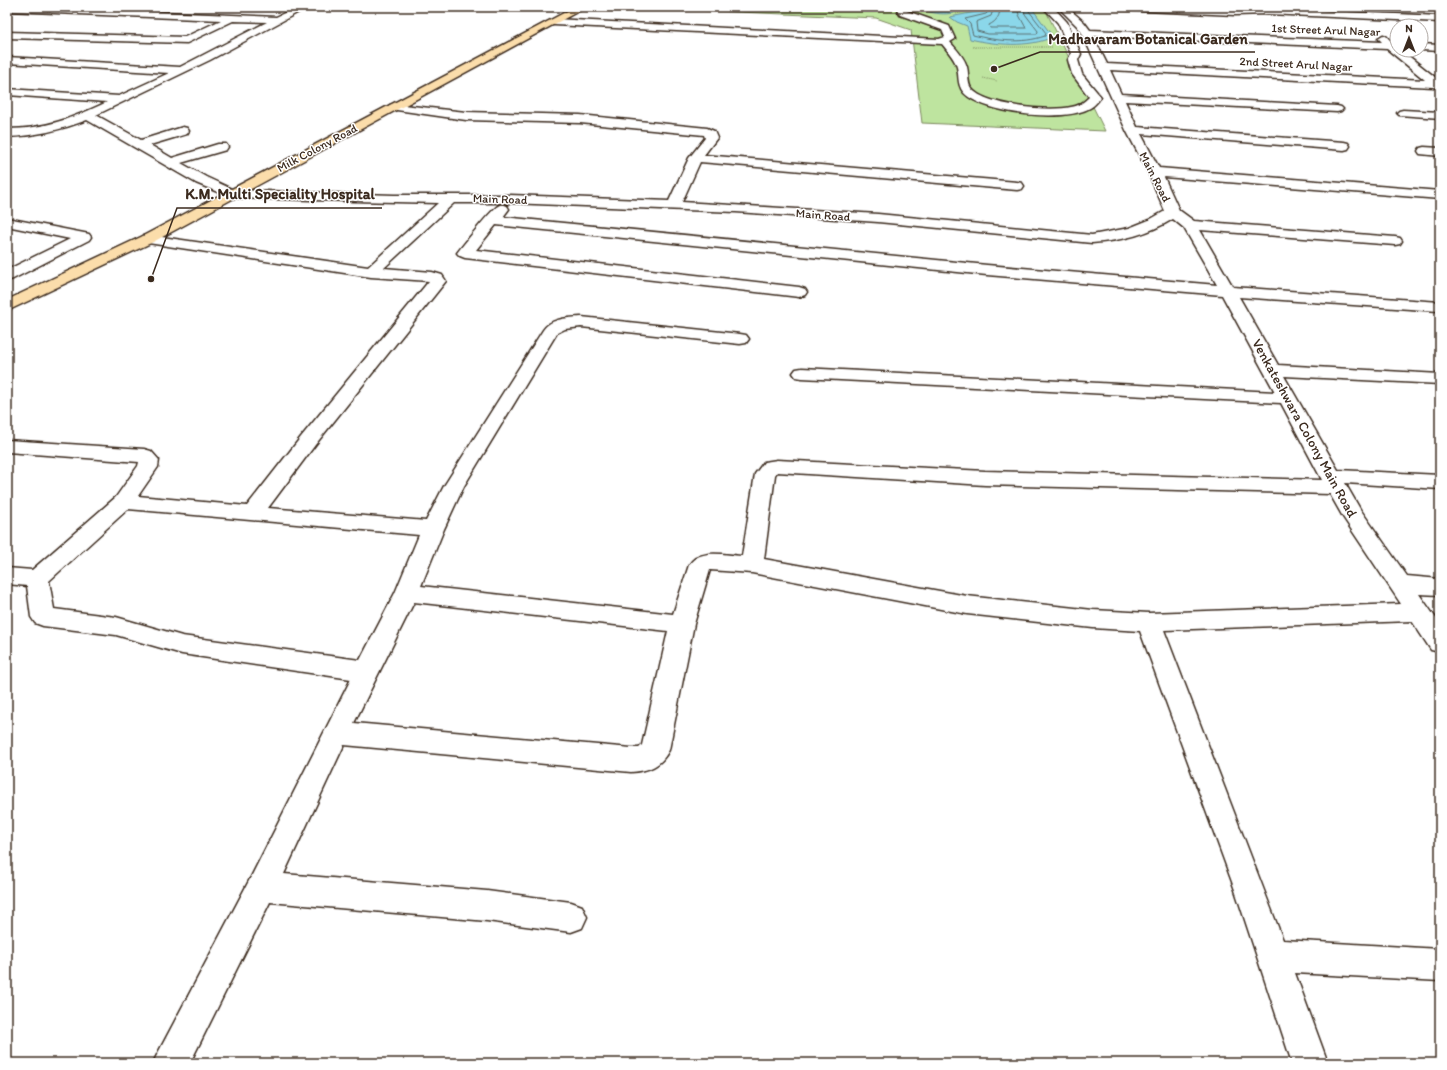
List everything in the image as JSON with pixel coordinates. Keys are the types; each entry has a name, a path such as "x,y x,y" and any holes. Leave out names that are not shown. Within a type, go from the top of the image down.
{"main road":[{"name":"Milk Colony Road","path":"10,302 148,238 582,7"}],"street":[{"path":"123,14 137,7"},
{"path":"7,133 35,132 54,128 86,116 183,70 304,7"},
{"path":"893,7 943,25 948,31 947,40 961,65 963,83 969,92 988,103 1002,107 1035,112 1080,108 1092,101 1094,96 1075,70 1074,60 1076,54 1062,22 1048,7"},
{"name":"Main Road","path":"232,194 394,199 452,198 736,208 878,218 1092,239 1112,237 1136,231 1160,222 1173,212 1155,172 1132,130 1087,33 1081,24 1062,7"},
{"path":"1121,7 1234,12 1268,11 1440,19"},
{"path":"1355,7 1389,41"},
{"path":"7,8 278,20"},
{"path":"7,18 26,9"},
{"path":"168,51 187,40 232,19"},
{"path":"554,22 947,40"},
{"name":"1st Street Arul Nagar","path":"1087,33 1389,46"},
{"path":"7,35 187,40"},
{"path":"21,45 41,36"},
{"path":"1429,47 1440,48"},
{"path":"137,68 156,58"},
{"path":"1408,58 1439,85"},
{"path":"7,60 183,70"},
{"name":"2nd Street Arul Nagar","path":"1103,67 1439,85"},
{"path":"7,92 121,100"},
{"path":"1117,96 1337,109"},
{"path":"394,107 466,116 580,119 707,132 710,134 711,138 695,158 674,206"},
{"path":"1403,113 1440,115"},
{"path":"86,116 140,144 201,180 232,194"},
{"path":"140,144 186,133 171,124"},
{"path":"1132,130 1344,146"},
{"path":"172,162 222,147"},
{"path":"1424,151 1440,152"},
{"path":"695,158 1017,186"},
{"path":"1155,172 1440,195"},
{"path":"371,272 452,198"},
{"path":"510,200 491,220 465,252 799,292"},
{"name":"Venkateshwara Colony Main Road","path":"1173,212 1190,225 1351,512 1440,643"},
{"path":"491,220 980,269 1228,291 1438,306"},
{"path":"7,222 84,237 7,276"},
{"path":"1190,225 1395,241"},
{"path":"148,238 371,272 432,277 436,278 438,281 308,441 253,512"},
{"path":"7,263 25,267"},
{"path":"171,1063 262,887 336,733 407,593 433,529 454,486 468,461 551,330 556,326 570,322 581,322 740,339"},
{"path":"1272,370 1440,379"},
{"path":"802,373 1288,398"},
{"path":"7,446 144,455 150,462 123,502 37,579 7,576"},
{"path":"752,565 765,474 771,467 777,466 985,478 1440,482"},
{"path":"123,502 253,512 433,529"},
{"path":"336,733 641,760 650,757 655,750 682,624 701,564 705,562 752,565 967,605 1093,619 1149,622 1419,612"},
{"path":"37,579 43,617 116,626 182,645 368,671"},
{"path":"1400,584 1440,587"},
{"path":"407,593 682,624"},
{"path":"1149,622 1250,890 1310,1063"},
{"path":"262,887 487,906 571,916"},
{"path":"1272,956 1440,965"}],"path":[{"path":"947,40 973,47 1005,48 1058,47 1071,43"}],"green space":[{"path":"622,7 1040,7 1047,13 1105,131 922,123 911,30 876,18"}],"water":[{"path":"915,7 963,7 953,13 940,14"},
{"path":"985,7 1031,7 1053,37 1033,43 1023,44 1001,44 980,41 970,39 967,26 950,17 986,10"}],"place":[{"name":"Madhavaram Botanical Garden","path":"994,69"},
{"name":"K.M. Multi Speciality Hospital","path":"151,279"}]}
